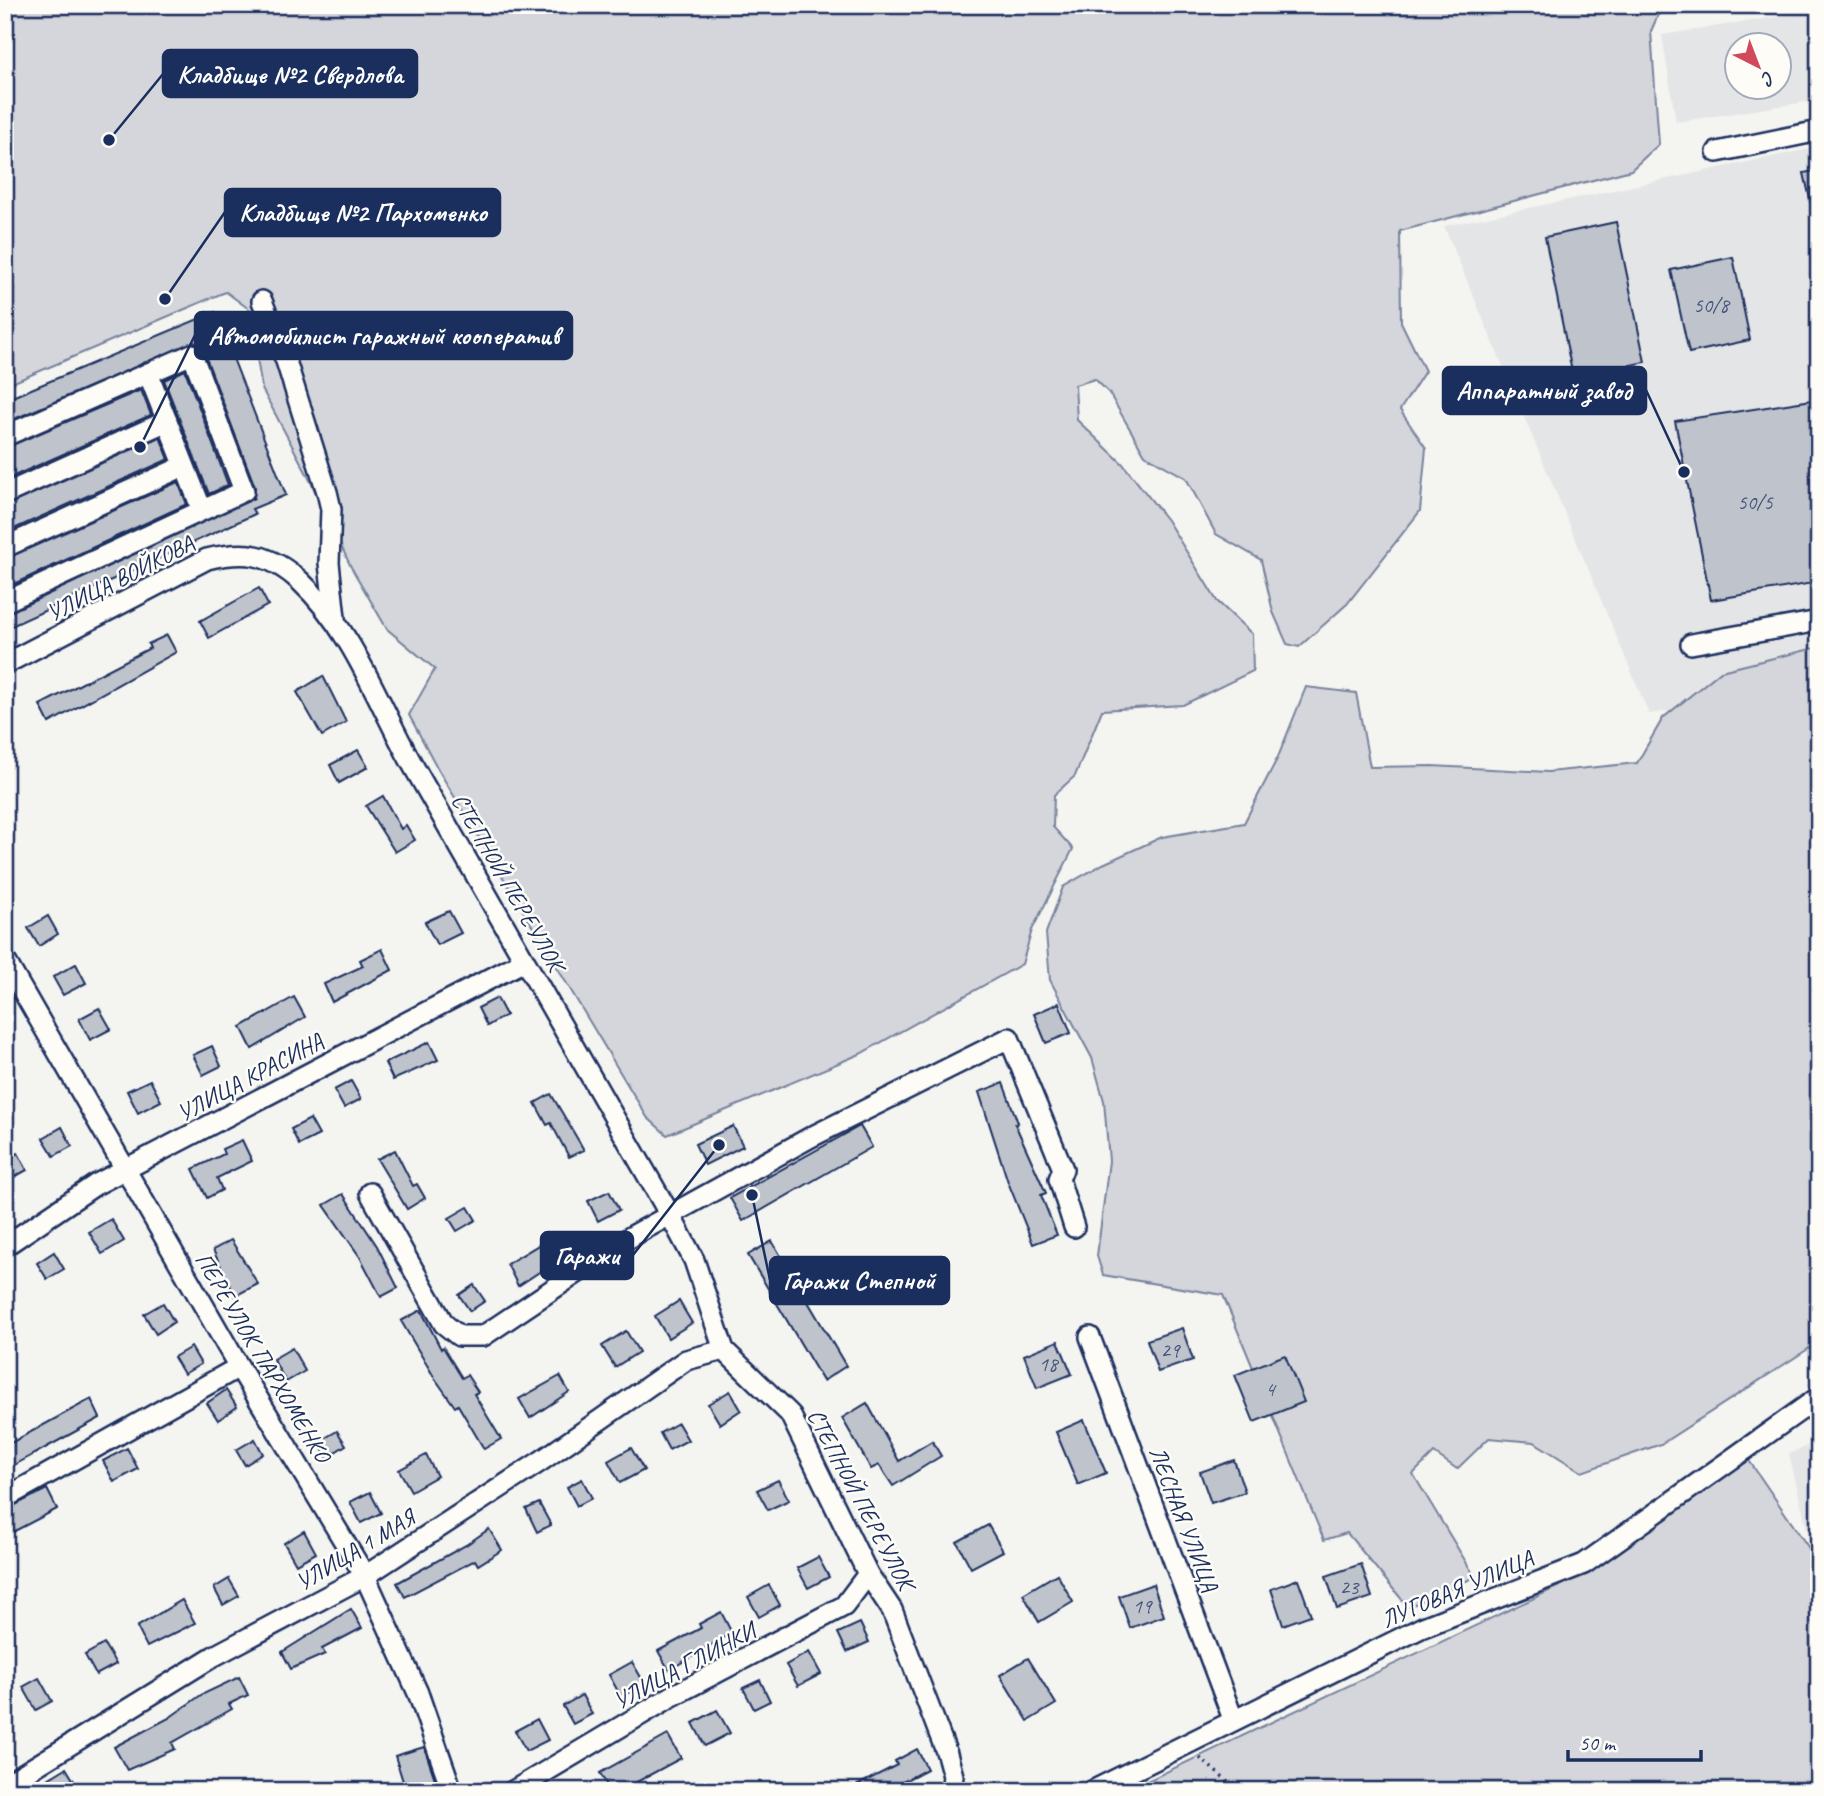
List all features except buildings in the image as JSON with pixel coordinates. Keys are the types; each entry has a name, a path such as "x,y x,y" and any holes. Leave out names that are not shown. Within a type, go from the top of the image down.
{"street":[{"path":"1717,152 1819,131"},
{"path":"262,301 286,361 331,509 329,563 336,620"},
{"path":"5,436 192,354 244,491 5,602"},
{"path":"148,373 202,510"},
{"path":"5,494 167,421"},
{"path":"5,547 184,466"},
{"name":"УЛИЦА ВОЙКОВА","path":"5,664 207,559 234,553 256,554 297,579"},
{"name":"СТЕПНОЙ ПЕРЕУЛОК","path":"297,579 336,620 409,758 670,1215 694,1260 724,1350 790,1414 868,1574 892,1610 953,1776 951,1791"},
{"path":"1691,644 1819,621"},
{"name":"ПЕРЕУЛОК ПАРХОМЕНКО","path":"5,960 239,1367 365,1576 418,1693 452,1791"},
{"name":"УЛИЦА КРАСИНА","path":"5,1246 94,1185 524,961"},
{"path":"370,1193 444,1324 459,1336 483,1336 604,1254 670,1215 811,1137 1009,1038 1063,1169 1059,1179 1074,1227"},
{"name":"ЛЕСНАЯ УЛИЦА","path":"1090,1336 1233,1719"},
{"name":"УЛИЦА 1 МАЯ","path":"5,1785 214,1656 365,1576 541,1461 686,1360 724,1350"},
{"path":"5,1498 239,1367"},
{"name":"ЛУГОВАЯ УЛИЦА","path":"1092,1791 1183,1743 1423,1627 1584,1563 1819,1397"},
{"name":"УЛИЦА ГЛИНКИ","path":"513,1791 674,1695 845,1606 868,1574"}],"path":[{"path":"1183,1743 1228,1782 1286,1791"}],"shaded area":[{"path":"5,5 1676,5 1658,15 1651,31 1659,144 1631,170 1400,231 1401,322 1425,371 1400,410 1426,448 1420,511 1347,604 1299,647 1287,644 1273,612 1261,560 1216,534 1186,478 1145,455 1109,393 1095,379 1075,385 1077,420 1122,463 1167,520 1217,601 1252,634 1253,671 1183,705 1102,710 1075,776 1054,795 1053,827 1073,849 1032,930 1022,964 860,1054 667,1135 647,1117 439,771 409,715 435,669 387,629 351,567 307,474 262,389 249,309 226,292 5,386"},
{"path":"1819,10 1819,100 1676,122 1662,35"},
{"path":"1819,147 1819,706 1806,689 1649,714 1444,226"},
{"path":"1819,647 1819,1342 1661,1444 1582,1472 1534,1442 1489,1438 1457,1469 1434,1453 1413,1474 1475,1577 1408,1607 1347,1533 1324,1540 1223,1295 1103,1275 1097,1256 1109,1161 1104,1101 1092,1058 1050,980 1046,933 1063,887 1103,864 1162,837 1244,823 1278,757 1306,687 1356,693 1370,767 1432,766 1548,772 1637,763 1663,718 1721,671"},
{"path":"1819,1441 1819,1579 1789,1454"},
{"path":"1748,1459 1819,1563 1819,1791 1126,1791 1589,1572"}],"place":[{"name":"Кладбище №2 Свердлова","path":"109,140"},
{"name":"Кладбище №2 Пархоменко","path":"165,299"},
{"name":"Автомобилист гаражный кооператив","path":"140,447"},
{"name":"Аппаратный завод","path":"1684,472"},
{"name":"Гаражи","path":"719,1145"},
{"name":"Гаражи Степной","path":"752,1195"}]}
